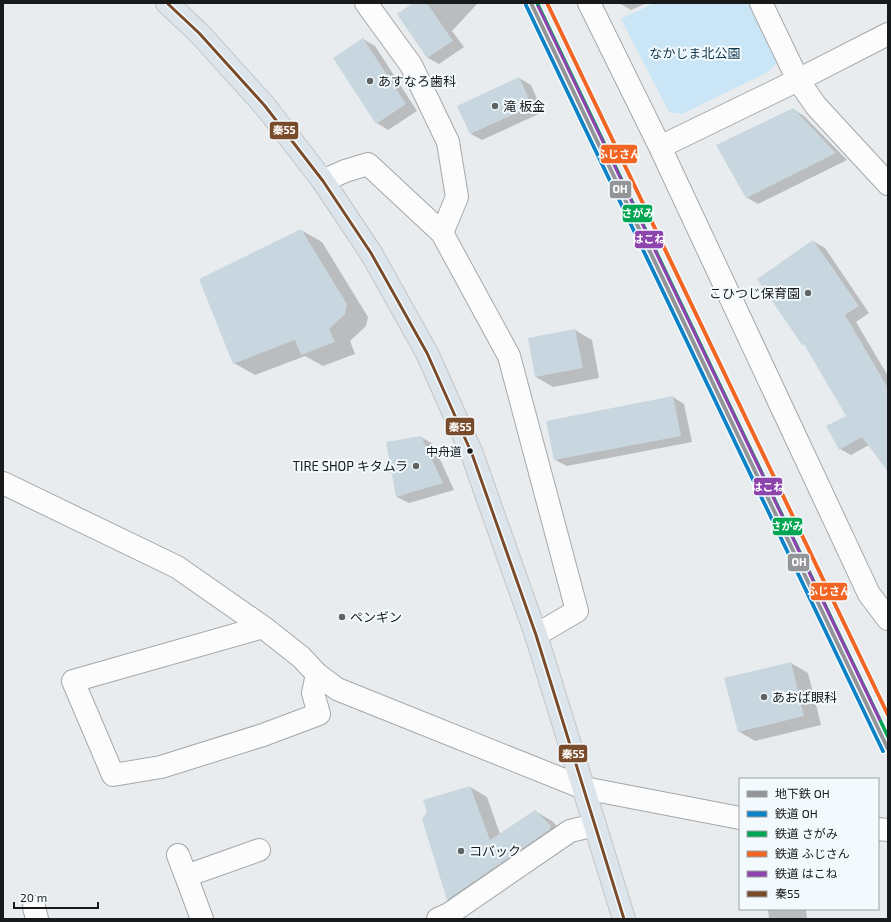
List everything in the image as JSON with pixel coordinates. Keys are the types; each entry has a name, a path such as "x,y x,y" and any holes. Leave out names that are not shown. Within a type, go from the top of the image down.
{"highway":[{"path":"167,3 199,32 265,106 323,181 371,252 427,353 472,454 536,635 624,919"}],"street":[{"path":"366,3 411,65 448,142 457,197 442,234"},
{"path":"589,3 660,147 869,594 888,618"},
{"path":"762,3 798,80 816,106 888,184"},
{"path":"660,147 798,80 888,34"},
{"path":"323,181 345,171 368,164 442,234 509,356 577,611 536,635"},
{"path":"3,483 177,567 263,627 301,657 317,674 337,689 584,788 739,818"},
{"path":"263,627 73,681 113,775 161,767 262,735 319,714 314,693 317,674"},
{"path":"438,919 449,914 570,831 595,825"},
{"path":"186,876 259,850"},
{"path":"178,855 202,919"}],"green space":[{"name":"なかじま北公園","path":"654,3 748,3 777,63 768,72 682,114 669,112 621,19"}],"building":[{"path":"413,3 427,3 453,41 427,58 397,14"},
{"name":"あすなろ歯科","path":"363,38 406,104 376,124 333,58"},
{"name":"滝 板金","path":"519,77 532,106 470,134 457,106"},
{"path":"793,108 836,153 746,198 716,145"},
{"path":"301,229 347,304 345,314 329,329 335,342 301,355 295,340 233,364 199,279"},
{"path":"813,240 859,306 845,315 888,388 888,472 862,437 839,450 826,426 846,416 804,344 802,345 757,279"},
{"path":"575,329 583,368 535,377 528,338"},
{"path":"673,396 681,436 554,460 546,421"},
{"path":"421,436 443,483 396,497 386,442"},
{"name":"あおば眼科","path":"791,662 804,716 738,732 724,678"},
{"path":"470,786 490,840 535,810 551,826 549,830 447,900 422,819 427,812 423,800"}],"metro line":[{"name":"OH","path":"531,3 888,749"}],"rail line":[{"name":"さがみ","path":"537,3 888,737"},
{"name":"ふじさん","path":"547,3 888,715"},
{"name":"OH","path":"526,5 883,751"},
{"name":"はこね","path":"538,7 879,719"}],"transit line":[{"name":"秦55","path":"167,3 199,33 265,106 323,181 371,253 427,353 472,454 536,635 624,919"}],"place":[{"name":"あすなろ歯科","path":"370,81"},
{"name":"滝 板金","path":"495,106"},
{"name":"こひつじ保育園","path":"808,293"},
{"name":"中舟道","path":"470,451"},
{"name":"TIRE SHOP キタムラ","path":"416,466"},
{"name":"ペンギン","path":"342,617"},
{"name":"あおば眼科","path":"764,697"},
{"name":"コバック","path":"461,851"}]}
